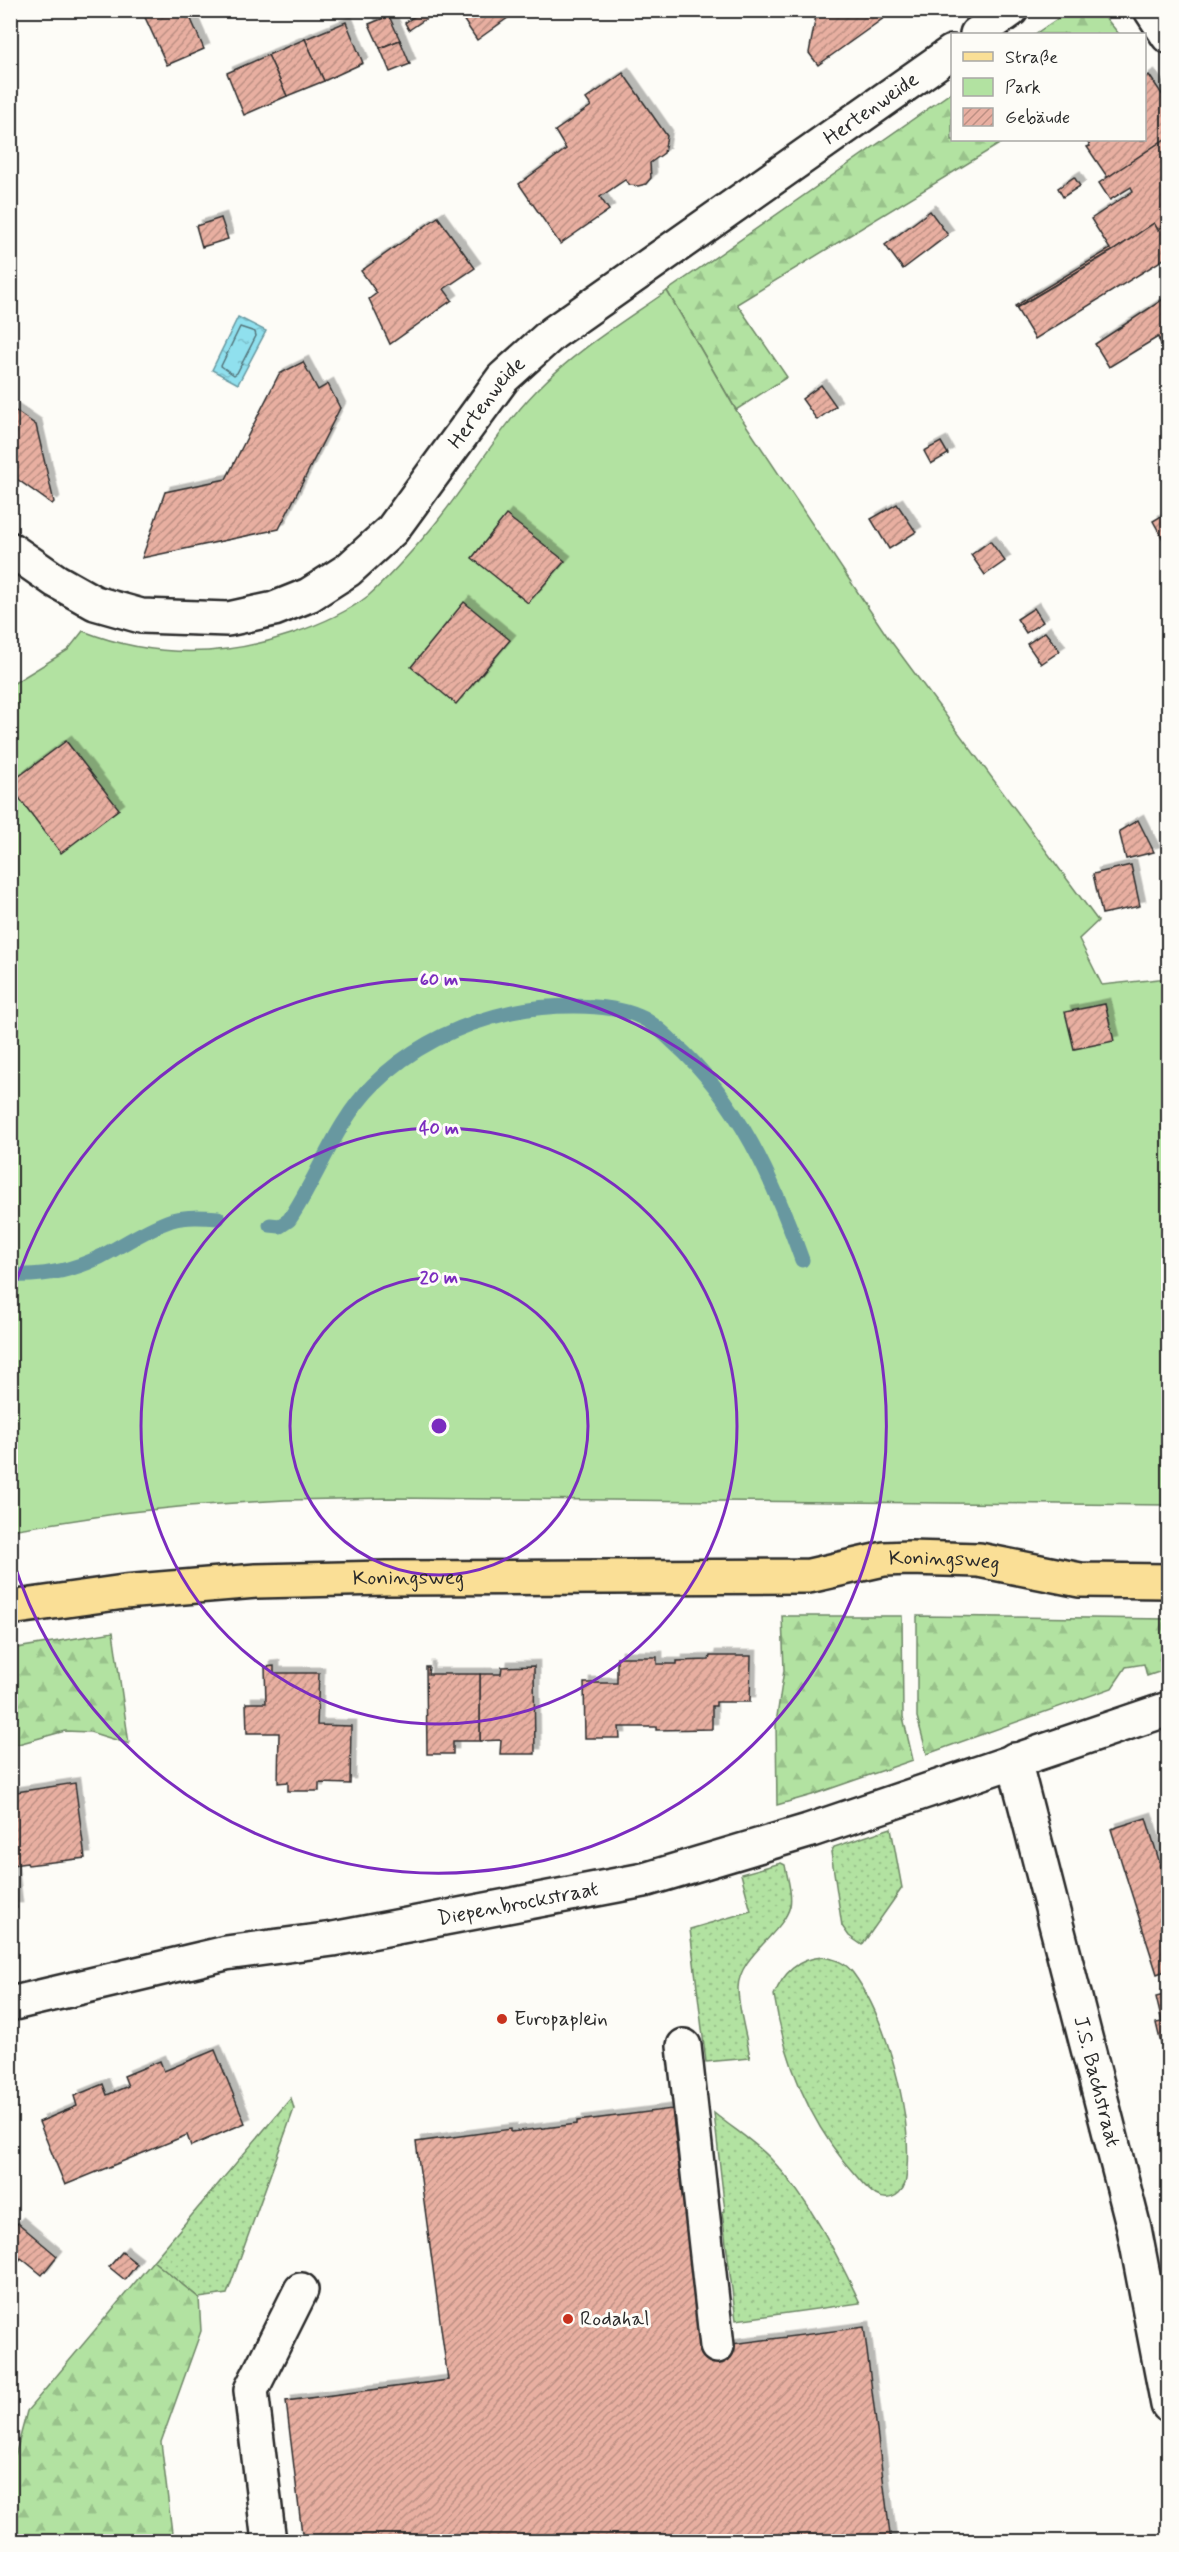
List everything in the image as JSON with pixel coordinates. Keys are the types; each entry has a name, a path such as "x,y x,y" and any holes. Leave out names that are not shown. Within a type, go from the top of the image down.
{"main road":[{"name":"Koningsweg","path":"10,1608 124,1592 256,1581 809,1576 884,1559 910,1558 979,1560 1080,1580 1168,1581"}],"street":[{"path":"978,33 1011,10"},
{"path":"1151,10 1168,36"},
{"name":"Hertenweide","path":"10,549 56,581 95,603 141,616 228,619 274,609 309,595 348,570 392,530 503,378 553,333 951,53"},
{"path":"1014,1760 1168,1709"},
{"name":"Diepenbrockstraat","path":"10,2004 226,1953 333,1939 644,1880 808,1831 1014,1760"},
{"name":"J.S. Bachstraat","path":"1014,1760 1134,2228 1168,2405"},
{"path":"684,2046 717,2346"},
{"path":"269,2541 251,2390 300,2290"}],"green space":[{"path":"1069,11 1100,11 1118,33 1036,33"},
{"path":"951,93 951,141 1004,141 737,304 787,377 736,410 667,291"},
{"path":"667,291 736,410 887,636 1098,921 1079,939 1102,985 1168,978 1168,1505 390,1498 285,1500 121,1513 11,1530 11,685 68,650 83,631 109,640 161,650 213,651 265,642 341,614 368,596 423,538 444,513 508,423 537,390 583,350"},
{"path":"782,1616 902,1616 903,1717 913,1760 777,1805 776,1723 784,1670"},
{"path":"917,1616 1168,1619 1168,1669 1147,1676 1144,1664 1126,1667 1112,1688 927,1754 917,1717"},
{"path":"113,1632 129,1744 90,1732 65,1731 11,1746 11,1649"},
{"path":"891,1828 902,1888 862,1945 849,1936 842,1926 831,1852 834,1847"},
{"path":"781,1863 785,1865 791,1896 790,1906 779,1926 746,1965 740,1976 738,1988 739,2005 750,2058 706,2062 690,1929 751,1911 741,1874"},
{"path":"822,1957 847,1966 853,1973 876,2015 894,2066 905,2120 907,2168 905,2184 902,2190 893,2197 882,2198 871,2192 841,2158 802,2093 785,2045 774,1995 782,1980 793,1968 813,1958"},
{"path":"291,2098 294,2109 227,2294 199,2298 153,2261"},
{"path":"714,2113 771,2159 798,2191 842,2265 860,2303 736,2320 722,2212 725,2211"},
{"path":"153,2261 199,2298 201,2331 161,2442 173,2541 11,2541 11,2471 27,2411"}],"water":[{"path":"238,317 266,331 238,384 212,370"}],"building":[{"path":"148,10 187,10 204,49 167,65 143,13"},
{"path":"423,10 430,16 409,30 405,23"},
{"path":"457,10 519,10 477,40"},
{"path":"817,10 895,10 818,65 809,53"},
{"path":"389,16 400,40 380,48 369,24"},
{"path":"346,22 363,63 324,81 305,39"},
{"path":"305,39 324,81 287,96 268,55"},
{"path":"400,40 410,64 390,72 380,48"},
{"path":"268,55 287,96 244,115 227,73"},
{"path":"623,73 667,136 664,153 650,163 651,178 646,184 630,185 625,180 600,197 609,210 560,244 519,184 566,149 555,131 591,106 586,99"},
{"path":"1149,75 1168,103 1168,137 1108,178 1087,147 1090,146 1087,141 1146,141 1146,77"},
{"path":"1168,137 1168,222 1158,230 1154,223 1114,250 1016,308 1015,306 1110,249 1091,219 1133,191 1131,187 1110,200 1099,183"},
{"path":"1074,177 1080,186 1063,197 1058,188"},
{"path":"930,211 948,235 903,269 885,245"},
{"path":"438,217 475,268 444,289 452,300 390,344 369,299 377,293 361,271"},
{"path":"221,218 228,239 202,247 196,226"},
{"path":"1168,222 1168,259 1167,257 1035,339 1016,308 1114,250 1154,223 1158,230"},
{"path":"1168,296 1168,335 1159,340 1158,337 1109,367 1095,344"},
{"path":"1168,335 1168,355 1159,340"},
{"path":"303,362 318,390 328,384 340,408 279,529 142,558 165,492 226,479 279,374"},
{"path":"821,385 836,406 817,420 802,399"},
{"path":"10,407 36,425 54,502 52,504 10,474"},
{"path":"941,442 948,454 931,464 924,451"},
{"path":"897,504 916,532 889,549 871,519"},
{"path":"1168,512 1168,548 1153,521"},
{"path":"506,515 565,561 528,603 472,558"},
{"path":"990,541 1005,561 985,575 971,555"},
{"path":"464,602 510,640 456,704 411,667"},
{"path":"1034,608 1043,622 1026,633 1017,619"},
{"path":"1045,632 1060,651 1041,664 1027,644"},
{"path":"66,741 119,809 61,853 10,783"},
{"path":"1138,820 1154,852 1126,859 1119,831"},
{"path":"1131,865 1140,906 1102,914 1093,874"},
{"path":"1105,1004 1114,1041 1074,1049 1065,1012"},
{"path":"710,1656 751,1656 750,1702 716,1702 716,1706 712,1706 712,1729 656,1730 656,1727 619,1727 620,1738 585,1738 584,1683 617,1683 617,1657 657,1657 657,1664 677,1664 677,1661 709,1660"},
{"path":"274,1666 274,1673 319,1673 317,1725 351,1726 350,1784 319,1783 319,1791 288,1791 288,1782 278,1783 279,1733 247,1733 246,1703 266,1703 265,1667"},
{"path":"534,1666 535,1754 500,1754 501,1740 480,1741 480,1674 501,1674 502,1667"},
{"path":"426,1667 429,1667 428,1674 480,1674 480,1741 453,1741 453,1754 427,1754"},
{"path":"75,1783 85,1858 12,1865 17,1908 10,1908 10,1793"},
{"path":"1146,1818 1165,1880 1168,1879 1168,1970 1157,1974 1111,1829"},
{"path":"1168,1994 1168,2048 1167,2043 1161,2044 1156,2023 1162,2022 1156,1997"},
{"path":"215,2050 245,2123 191,2146 187,2135 65,2185 39,2122 77,2106 74,2096 103,2084 107,2095 128,2086 124,2076 160,2061 164,2071"},
{"name":"Rodahal","path":"672,2109 701,2348 864,2327 891,2542 303,2542 286,2401 448,2380 416,2142 511,2129 511,2132 577,2124 577,2121"},
{"path":"18,2223 57,2256 42,2275 21,2258 10,2271 10,2231"},
{"path":"122,2252 137,2264 125,2280 109,2267"}],"waterway":[{"path":"270,1225 280,1226 289,1220 348,1116 360,1100 388,1071 420,1048 455,1030 512,1012 576,1006 610,1008 643,1018 652,1024 697,1065 717,1090 735,1116 766,1172 802,1260"},
{"path":"10,1275 38,1275 76,1267 101,1257 172,1220 189,1217 218,1218"}],"place":[{"name":"Europaplein","path":"502,2019"},
{"name":"Rodahal","path":"568,2319"}]}
